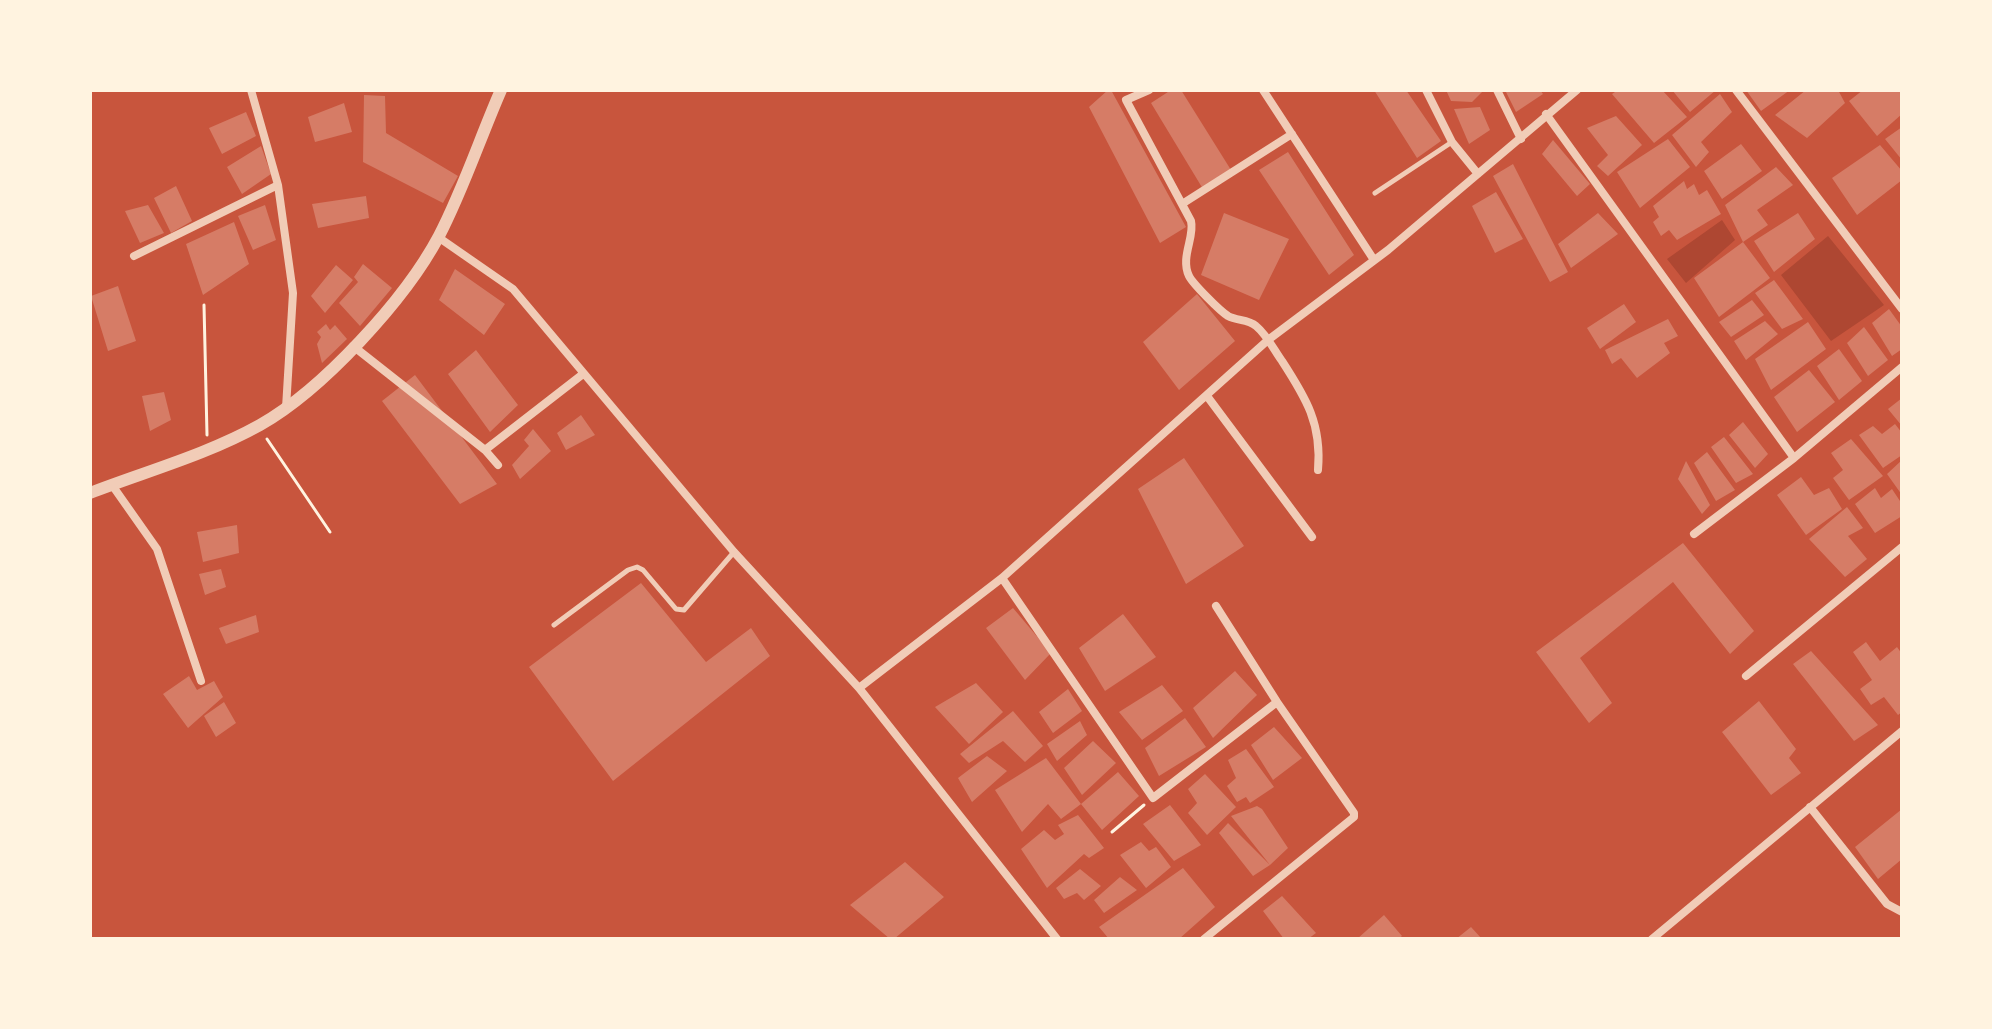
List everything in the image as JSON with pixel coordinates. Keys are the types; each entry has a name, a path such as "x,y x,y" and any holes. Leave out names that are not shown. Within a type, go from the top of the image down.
{"street":[{"path":"251,90 278,185 293,293 286,408"},
{"path":"90,493 207,451 258,426 286,408 353,346 394,302 438,237 501,90"},
{"path":"1119,90 1192,227 1186,248 1189,276 1225,314 1257,326 1268,340 1307,401 1317,433 1318,470"},
{"path":"1126,100 1149,90"},
{"path":"1263,90 1374,260"},
{"path":"1426,90 1452,142 1478,174"},
{"path":"1497,90 1521,139"},
{"path":"859,688 1002,578 1268,340 1374,260 1577,90"},
{"path":"1736,90 1902,309"},
{"path":"1546,114 1794,458"},
{"path":"1182,204 1292,134"},
{"path":"134,256 278,185"},
{"path":"438,237 513,289 734,552 859,688 1057,939"},
{"path":"353,346 485,450 498,465"},
{"path":"1694,534 1794,458 1902,367"},
{"path":"485,450 583,374"},
{"path":"1207,396 1312,537"},
{"path":"112,485 157,549 201,681"},
{"path":"1746,676 1902,547"},
{"path":"1002,578 1153,798 1277,702"},
{"path":"1204,939 1354,817 1216,606"},
{"path":"1652,939 1902,731"},
{"path":"1810,807 1887,904 1902,912"}],"lane":[{"path":"1375,193 1452,142"},
{"path":"554,625 628,570 637,567 676,609 684,610 734,552"}],"path":[{"path":"204,305 207,451"},
{"path":"258,426 330,532"},
{"path":"1112,832 1153,798"}],"shaded area":[{"path":"1722,220 1735,240 1686,283 1667,259"},
{"path":"1828,236 1884,305 1831,341 1781,275"}],"building":[{"path":"1111,90 1186,227 1160,243 1089,107"},
{"path":"1171,90 1181,90 1231,170 1203,189 1151,103"},
{"path":"1374,90 1406,90 1441,141 1417,158"},
{"path":"1446,90 1484,90 1472,102 1451,101"},
{"path":"1505,90 1540,90 1543,94 1516,112"},
{"path":"1618,90 1662,90 1687,117 1654,143 1612,94"},
{"path":"1672,90 1716,90 1690,112"},
{"path":"1746,90 1790,90 1761,111"},
{"path":"1806,90 1838,90 1845,103 1807,138 1775,115"},
{"path":"1863,90 1902,90 1902,114 1877,136 1849,101"},
{"path":"1720,94 1732,112 1701,142 1709,152 1696,167 1672,135"},
{"path":"364,95 385,96 386,133 458,176 443,203 363,162"},
{"path":"344,103 352,132 315,142 308,117"},
{"path":"1480,107 1490,130 1469,144 1454,109"},
{"path":"246,112 256,136 222,154 209,128"},
{"path":"1616,116 1642,145 1608,176 1597,166 1608,155 1587,128"},
{"path":"1902,127 1902,160 1885,139"},
{"path":"1668,139 1690,167 1640,208 1617,172"},
{"path":"1553,140 1590,184 1577,196 1542,154"},
{"path":"1741,144 1762,171 1722,199 1704,171"},
{"path":"1880,145 1902,171 1902,180 1857,215 1832,178"},
{"path":"261,146 271,174 242,194 227,167"},
{"path":"1288,152 1354,255 1329,275 1259,170"},
{"path":"1513,164 1568,272 1550,282 1493,176"},
{"path":"1776,167 1793,185 1757,210 1768,225 1743,242 1725,205"},
{"path":"1684,181 1687,189 1694,184 1699,195 1707,190 1721,214 1677,240 1669,230 1661,236 1653,222 1659,217 1653,206"},
{"path":"176,186 192,221 171,233 154,198"},
{"path":"1496,192 1523,239 1495,253 1472,206"},
{"path":"366,196 369,218 318,228 312,204"},
{"path":"148,205 164,233 140,243 125,211"},
{"path":"265,205 276,240 253,250 238,216"},
{"path":"1224,213 1289,239 1259,300 1201,275"},
{"path":"1598,213 1618,234 1571,268 1558,244"},
{"path":"1798,213 1815,239 1774,272 1754,241"},
{"path":"234,222 249,264 203,295 186,244"},
{"path":"1743,242 1770,278 1719,317 1694,278"},
{"path":"363,264 392,288 360,326 339,303 358,282 354,277"},
{"path":"336,265 353,280 325,313 311,296"},
{"path":"455,269 505,304 484,335 439,300"},
{"path":"1774,280 1803,319 1782,329 1755,293"},
{"path":"118,286 136,341 108,351 91,296"},
{"path":"1197,294 1235,341 1179,390 1143,342"},
{"path":"1752,300 1764,315 1731,337 1719,322"},
{"path":"1624,304 1636,322 1600,349 1587,328"},
{"path":"1889,309 1902,327 1902,349 1892,356 1872,323"},
{"path":"1668,319 1678,336 1664,343 1670,353 1637,378 1621,358 1612,364 1605,350"},
{"path":"1765,321 1778,334 1746,360 1734,341"},
{"path":"1808,322 1826,349 1771,390 1755,359"},
{"path":"326,324 330,330 335,325 347,339 322,363 317,344 321,337 317,332"},
{"path":"1864,327 1888,360 1868,376 1847,343"},
{"path":"1839,349 1862,381 1839,400 1817,366"},
{"path":"476,350 518,405 490,432 448,374"},
{"path":"1809,370 1835,402 1797,432 1774,397"},
{"path":"415,375 497,484 460,504 382,401"},
{"path":"164,392 171,420 150,431 142,396"},
{"path":"1902,398 1902,426 1888,409"},
{"path":"581,415 595,435 566,450 557,433"},
{"path":"1743,422 1768,454 1755,468 1729,435"},
{"path":"1895,424 1902,433 1902,455 1883,468 1859,435 1873,426 1882,434"},
{"path":"533,429 551,451 520,479 512,465 529,446 524,440"},
{"path":"1724,437 1753,474 1736,483 1711,447"},
{"path":"1851,439 1883,476 1849,500 1833,478 1843,470 1831,453"},
{"path":"1707,452 1735,490 1716,501 1694,463"},
{"path":"1184,458 1244,546 1186,584 1138,489"},
{"path":"1902,460 1902,495 1887,474"},
{"path":"1686,461 1710,505 1702,514 1678,479"},
{"path":"1801,477 1814,495 1829,488 1842,509 1806,535 1777,495"},
{"path":"1875,488 1881,498 1892,489 1902,504 1902,516 1875,533 1855,504"},
{"path":"1847,507 1863,528 1848,536 1867,559 1845,577 1809,539"},
{"path":"237,525 239,553 203,562 197,532"},
{"path":"1683,543 1754,631 1730,654 1673,582 1580,658 1612,703 1589,723 1536,652"},
{"path":"221,569 226,587 205,595 199,574"},
{"path":"641,583 706,662 751,628 770,656 613,781 529,667"},
{"path":"1013,608 1051,653 1025,680 986,628"},
{"path":"1123,614 1156,657 1105,691 1079,648"},
{"path":"256,615 259,632 226,644 219,628"},
{"path":"1866,642 1880,661 1897,647 1902,654 1902,712 1898,715 1884,697 1871,705 1860,689 1872,680 1853,652"},
{"path":"1811,651 1878,725 1854,741 1793,664"},
{"path":"1235,671 1257,695 1213,738 1193,708"},
{"path":"189,676 197,690 214,681 223,697 188,728 163,694"},
{"path":"976,683 1003,712 969,744 935,707"},
{"path":"1162,685 1183,711 1142,740 1119,712"},
{"path":"1068,689 1082,711 1053,733 1039,712"},
{"path":"1759,701 1796,749 1789,758 1801,773 1771,795 1722,732"},
{"path":"224,702 236,723 216,737 204,716"},
{"path":"1013,711 1043,746 1025,762 1003,741 969,763 960,754"},
{"path":"1185,718 1206,747 1159,776 1145,748"},
{"path":"1080,721 1087,735 1057,761 1047,744"},
{"path":"1274,727 1302,758 1273,780 1251,745"},
{"path":"1093,741 1116,763 1082,795 1064,768"},
{"path":"1246,749 1274,787 1250,803 1246,797 1237,802 1227,786 1236,778 1228,760"},
{"path":"987,756 1007,771 972,802 958,778"},
{"path":"1046,758 1081,804 1061,819 1048,804 1022,832 995,790"},
{"path":"1118,772 1139,796 1102,830 1081,804"},
{"path":"1205,774 1236,807 1207,835 1188,813 1197,803 1188,789"},
{"path":"1170,805 1201,845 1174,861 1143,824"},
{"path":"1257,806 1288,848 1270,865 1231,816"},
{"path":"1902,809 1902,859 1878,879 1855,847"},
{"path":"1078,815 1104,848 1089,858 1084,854 1047,888 1021,849 1044,830 1055,840 1064,834 1058,825"},
{"path":"1228,823 1270,865 1253,876 1219,833"},
{"path":"1141,842 1149,851 1156,847 1171,867 1146,888 1120,855"},
{"path":"905,862 944,897 894,939 890,939 850,905"},
{"path":"1183,868 1215,907 1179,939 1109,939 1099,927"},
{"path":"1080,869 1101,886 1084,900 1077,893 1064,899 1056,888"},
{"path":"1120,877 1137,890 1104,913 1094,900"},
{"path":"1282,896 1316,933 1308,939 1284,939 1263,911"},
{"path":"1384,915 1402,936 1398,939 1357,939"},
{"path":"1471,927 1482,939 1456,939"}]}
